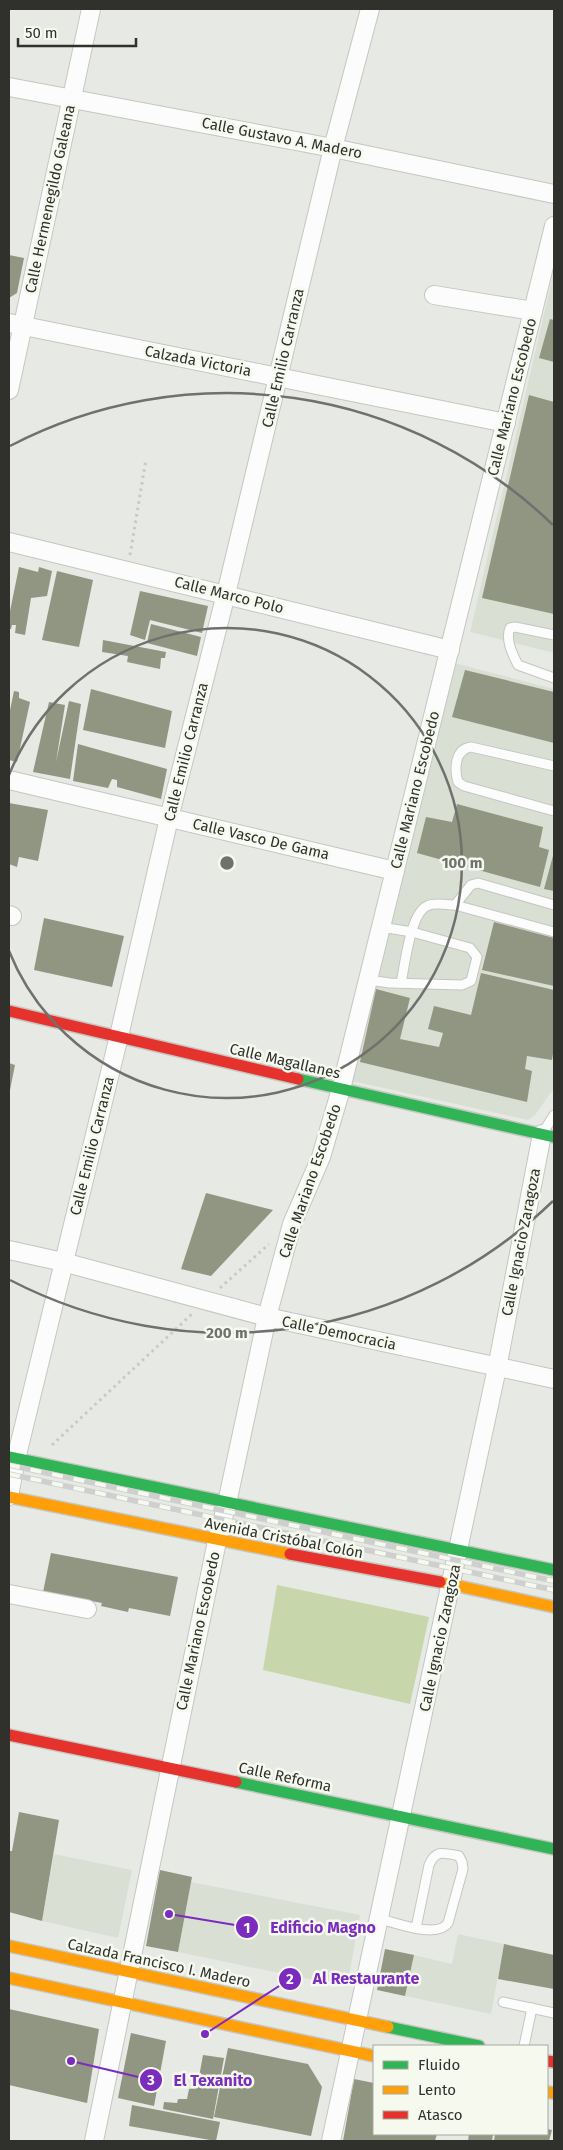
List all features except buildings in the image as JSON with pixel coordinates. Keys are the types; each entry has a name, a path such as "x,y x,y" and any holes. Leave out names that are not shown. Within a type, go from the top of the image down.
{"main road":[{"name":"Calle Magallanes","path":"9,1011 341,1090 548,1135"},
{"path":"12,1458 554,1570"},
{"name":"Avenida Cristóbal Colón","path":"9,1497 217,1541 451,1584 554,1607"},
{"name":"Calle Reforma","path":"9,1735 554,1849"},
{"name":"Calzada Francisco I. Madero","path":"9,1946 474,2045"},
{"path":"9,1978 373,2056"}],"street":[{"name":"Calle Hermenegildo Galeana","path":"9,390 16,325 72,98 91,9"},
{"name":"Calle Emilio Carranza","path":"9,1497 12,1458 64,1262 119,1036 169,818 226,594 333,148 370,9"},
{"name":"Calle Gustavo A. Madero","path":"9,87 333,148 554,194"},
{"name":"Calle Mariano Escobedo","path":"94,2141 217,1541 268,1317 292,1224 321,1158 341,1090 554,226"},
{"path":"434,295 533,311"},
{"name":"Calzada Victoria","path":"16,325 506,423"},
{"name":"Calle Marco Polo","path":"9,542 450,650"},
{"name":"Calle Vasco De Gama","path":"9,780 395,870"},
{"name":"Calle Ignacio Zaragoza","path":"332,2141 548,1135"},
{"name":"Calle Democracia","path":"9,1250 64,1262 268,1317 554,1380"},
{"path":"9,1594 87,1609"}],"lane":[{"path":"554,635 515,627 510,628 508,633 510,646 518,665 554,678"},
{"path":"554,766 471,747 463,748 460,752 456,773 458,782 464,786 554,811"},
{"path":"455,906 470,885 478,883 554,905"},
{"path":"401,983 416,916 432,904 455,906 554,932"},
{"path":"368,980 401,983 465,984 471,981 476,957 474,950 412,932 382,926"},
{"path":"548,1135 554,1115"},
{"path":"380,1919 416,1928 434,1931 444,1928 448,1922 463,1869 459,1856 440,1853 432,1857 416,1928"},
{"path":"503,2002 554,2013"},
{"path":"524,2045 532,2008"}],"path":[{"path":"128,571 146,459"},
{"path":"48,1447 270,1243"}],"shaded area":[{"path":"554,271 554,653 470,632"},
{"path":"450,662 554,689 554,1088 535,1115 528,1120 352,1081"},
{"path":"54,1854 132,1870 118,1938 42,1921"},
{"path":"191,1882 360,1915 347,1987 178,1952"},
{"path":"458,1934 504,1944 491,2014 405,1996 414,1955 452,1964"}],"green space":[{"path":"277,1585 429,1617 410,1704 263,1670"}],"railway":[{"path":"9,1465 554,1581"},
{"path":"9,1474 554,1590"}],"traffic: fast":[{"path":"298,1079 554,1137"},
{"path":"9,1457 554,1570"},
{"path":"236,1782 554,1849"},
{"path":"388,2027 474,2045"}],"traffic: slow":[{"path":"9,1497 290,1554"},
{"path":"440,1582 554,1607"},
{"path":"9,1946 388,2027"},
{"path":"9,1978 373,2056"},
{"path":"548,2092 554,2093"}],"traffic: jam":[{"path":"9,1011 298,1079"},
{"path":"290,1554 440,1582"},
{"path":"9,1735 236,1782"},
{"path":"548,2061 554,2062"}],"place":[{"name":"Edificio Magno","path":"169,1914"},
{"name":"Al Restaurante","path":"205,2034"},
{"name":"El Texanito","path":"71,2061"}]}
